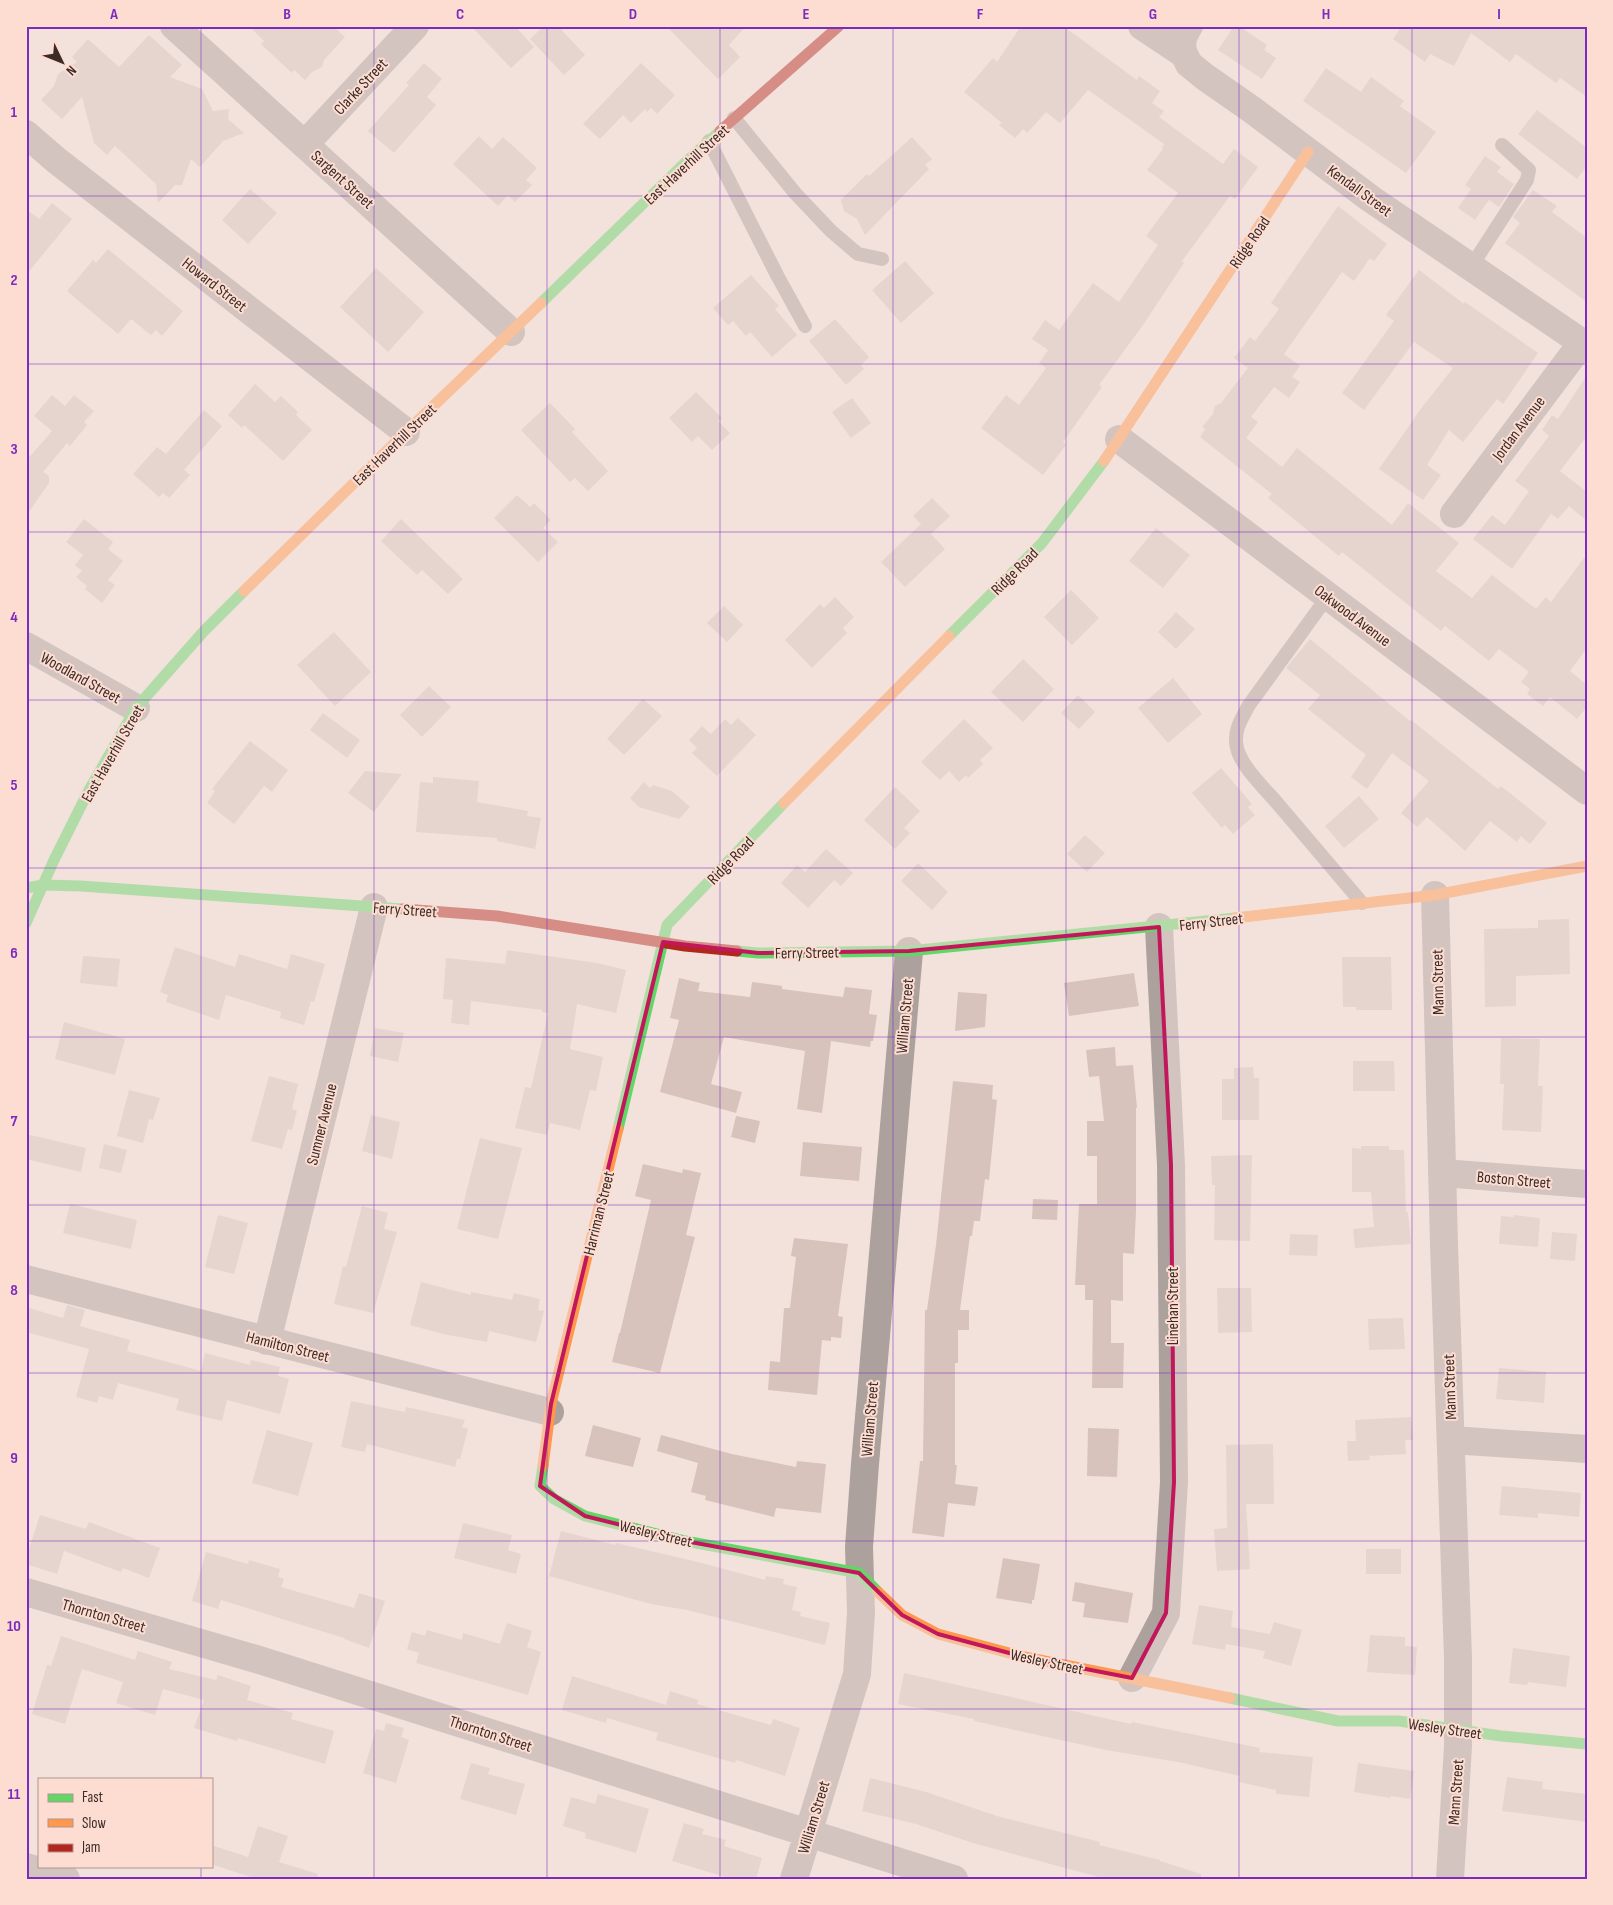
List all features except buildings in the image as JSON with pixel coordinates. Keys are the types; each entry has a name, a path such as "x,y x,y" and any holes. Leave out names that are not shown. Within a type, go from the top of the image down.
{"street":[{"name":"Sargent Street","path":"174,26 511,332"},
{"name":"Clarke Street","path":"305,144 415,26"},
{"name":"East Haverhill Street","path":"26,923 89,790 136,708 204,631 688,159 839,26"},
{"name":"Kendall Street","path":"1142,26 1184,54 1190,64 1205,77 1371,199 1585,344"},
{"path":"1184,54 1182,47 1183,37 1189,26"},
{"name":"Howard Street","path":"26,134 64,166 406,432"},
{"name":"Ridge Road","path":"663,942 667,925 836,749 1042,543 1105,460 1308,152"},
{"name":"Jordan Avenue","path":"1454,514 1585,344"},
{"name":"Oakwood Avenue","path":"1119,439 1587,791"},
{"name":"Woodland Street","path":"26,646 136,708"},
{"name":"Ferry Street","path":"26,888 43,885 81,886 497,916 663,942 758,953 909,951 1159,927 1435,895 1587,866"},
{"name":"Mann Street","path":"1435,895 1450,1440 1458,1648 1458,1729 1450,1879"},
{"name":"Sumner Avenue","path":"268,1341 374,907"},
{"name":"Linehan Street","path":"1132,1678 1166,1613 1174,1482 1171,1165 1159,927"},
{"name":"Harriman Street","path":"540,1486 550,1412 663,942"},
{"name":"William Street","path":"794,1879 856,1674 862,1612 859,1547 865,1464 909,951"},
{"name":"Boston Street","path":"1442,1173 1587,1184"},
{"name":"Hamilton Street","path":"26,1279 550,1412"},
{"path":"1450,1440 1587,1449"},
{"name":"Wesley Street","path":"540,1486 554,1499 585,1516 685,1541 859,1573 902,1615 938,1634 1024,1657 1338,1721 1399,1721 1501,1736 1587,1744"},
{"name":"Thornton Street","path":"26,1592 256,1659 954,1879"},
{"path":"26,1867 66,1879"}],"lane":[{"path":"734,118 795,193 831,231 858,254 882,259"},
{"path":"709,141 776,275 805,326"},
{"path":"1471,266 1528,180 1529,170 1502,145"},
{"path":"1328,596 1246,710 1236,733 1237,749 1242,760 1262,785 1362,904"}],"highlighted area":[{"path":"1159,927 1171,1165 1174,1482 1166,1613 1132,1678 1024,1657 938,1634 902,1615 859,1573 685,1541 585,1516 540,1486 551,1404 663,942 758,953 909,951"}],"traffic: fast":[{"path":"541,303 720,131"},
{"path":"949,636 1042,543 1104,461"},
{"path":"26,923 54,860 89,790 136,708 204,631 244,591"},
{"path":"618,1129 667,925 784,803"},
{"path":"26,888 43,885 81,886 403,909"},
{"path":"737,951 758,953 909,951 1235,918"},
{"path":"543,1466 540,1486 554,1499 585,1516 685,1541 859,1573 878,1592"},
{"path":"1230,1698 1338,1721 1399,1721 1501,1736 1587,1744"}],"traffic: slow":[{"path":"1104,461 1308,152"},
{"path":"244,591 541,303"},
{"path":"784,803 949,636"},
{"path":"1235,918 1435,895 1587,866"},
{"path":"543,1466 551,1404 618,1129"},
{"path":"878,1592 902,1615 938,1634 1024,1657 1230,1698"}],"traffic: jam":[{"path":"720,131 839,26"},
{"path":"403,909 497,916 685,946 737,951"}]}
